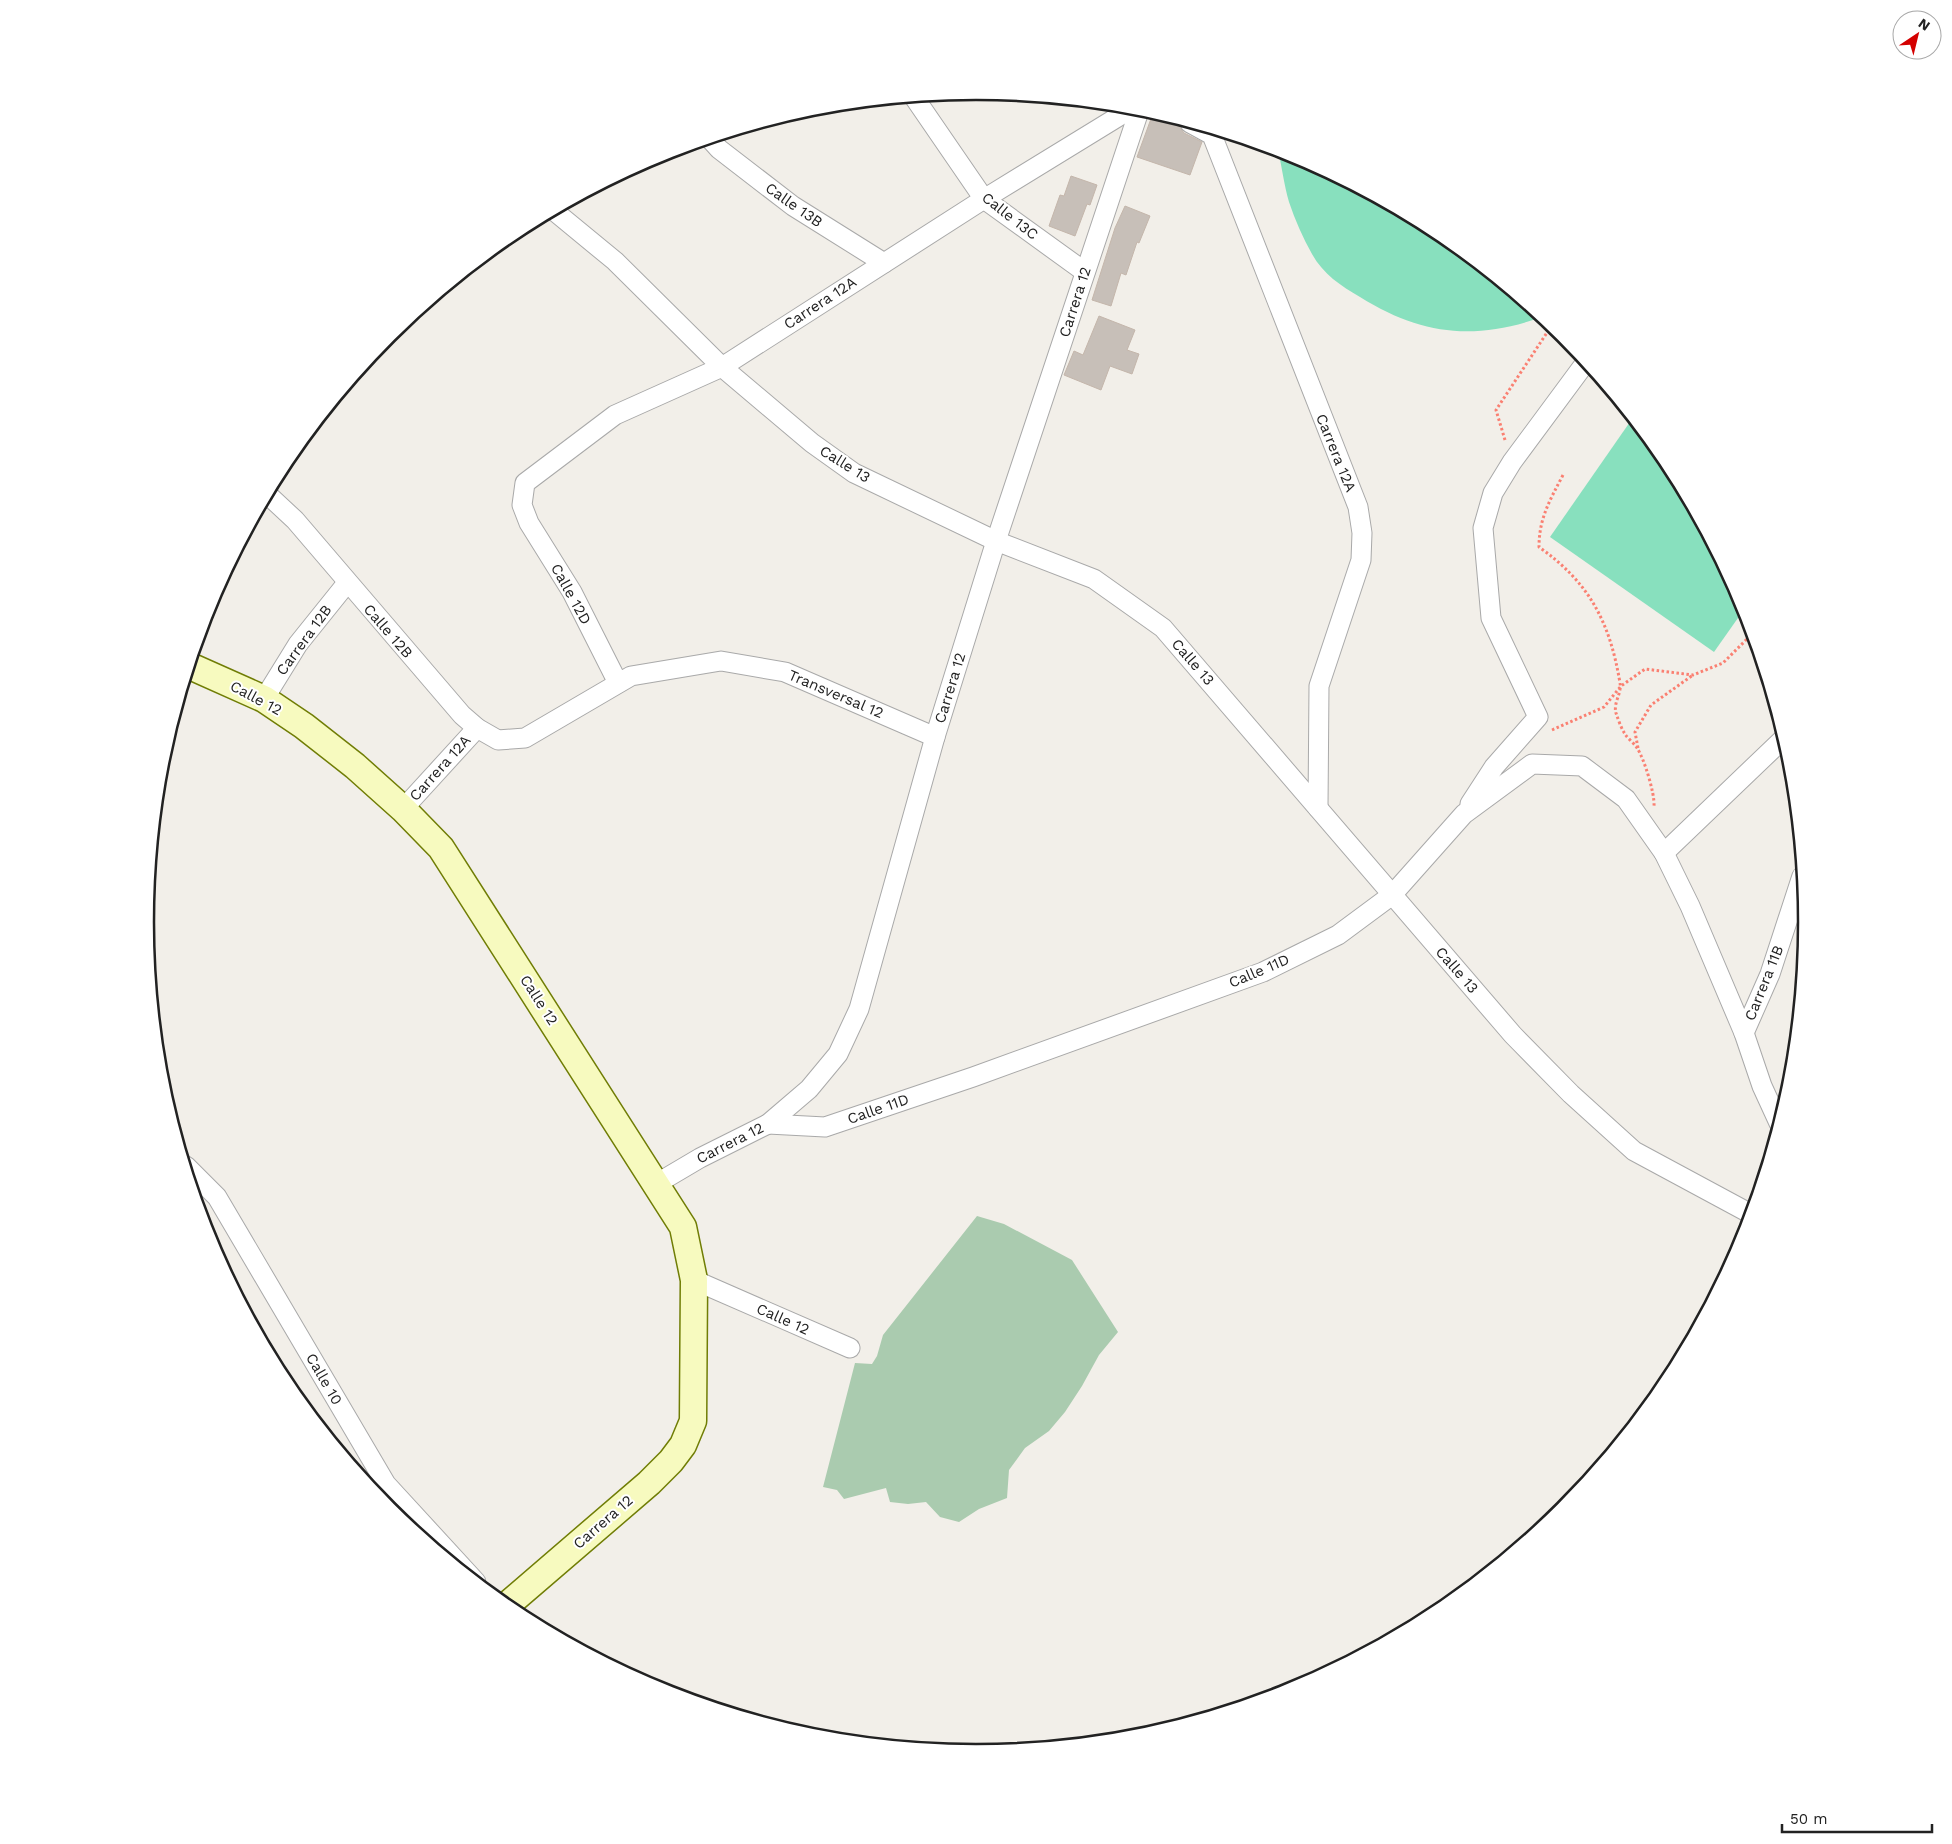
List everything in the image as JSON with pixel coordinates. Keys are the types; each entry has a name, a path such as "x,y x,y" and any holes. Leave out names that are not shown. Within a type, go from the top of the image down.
{"street":[{"name":"Calle 13C","path":"918,102 984,199 1085,272"},
{"name":"Carrera 12A","path":"522,505 525,483 615,415 722,367 984,199 1123,114"},
{"name":"Carrera 12","path":"656,1184 700,1158 768,1124 809,1089 838,1054 859,1009 935,737 996,541 1137,116"},
{"name":"Carrera 12A","path":"1212,135 1358,507 1362,533 1360,560 1319,686 1320,777 1318,808"},
{"name":"Calle 13B","path":"714,143 793,206 884,263"},
{"name":"Calle 13","path":"558,214 615,261 722,367 812,443 854,472 996,541 1094,579 1163,628 1513,1035 1571,1094 1634,1151 1745,1211"},
{"path":"1464,814 1494,767 1538,717 1491,618 1483,528 1493,492 1512,462 1582,367"},
{"name":"Calle 12B","path":"272,499 295,520 462,715 477,728 498,740 525,738 618,683"},
{"name":"Calle 12D","path":"522,505 529,523 572,592 618,683"},
{"name":"Carrera 12B","path":"264,699 298,644 347,583"},
{"name":"Transversal 12","path":"618,683 631,676 721,661 785,672 935,737"},
{"name":"Calle 12","path":"195,668 264,699 312,732 355,766 403,809 441,848 683,1227 694,1280 850,1348"},
{"name":"Carrera 12A","path":"403,809 477,728"},
{"path":"1664,854 1778,744"},
{"name":"Calle 11D","path":"768,1124 825,1128 973,1078 1253,975 1338,934 1392,895 1464,814 1532,764 1582,766 1626,799 1652,836 1664,854 1690,906 1744,1033 1762,1086 1775,1114"},
{"name":"Carrera 11B","path":"1744,1033 1770,974 1797,892"},
{"name":"Calle 10","path":"194,1174 217,1197 386,1484 447,1551"},
{"name":"Carrera 12","path":"513,1600 649,1483 671,1462 684,1445 693,1421 694,1280"}],"path":[{"path":"1512,462 1496,410 1547,332"},
{"path":"1562,475 1548,502 1539,530 1539,547 1556,559 1583,586 1597,608 1613,646 1621,686 1615,710 1625,735 1638,749"},
{"path":"1652,836 1655,796 1638,749 1635,732 1651,705 1693,675 1724,663 1747,640"},
{"path":"1549,731 1604,707 1621,686 1645,669 1693,675"}],"green space":[{"path":"1280,159 1340,185 1387,210 1433,239 1476,270 1534,319 1517,325 1493,329 1471,331 1448,330 1405,320 1383,310 1346,288 1321,268 1305,242 1289,202"},
{"path":"1629,423 1659,465 1688,511 1713,558 1739,617 1714,652 1550,537"},
{"path":"977,1216 1004,1224 1072,1260 1118,1332 1099,1355 1065,1412 1049,1431 1025,1448 1009,1470 1007,1498 979,1509 959,1522 940,1517 926,1502 908,1504 890,1502 886,1488 844,1499 837,1490 823,1487 855,1363 872,1364 877,1356 883,1335"}],"building":[{"path":"1151,119 1179,126 1184,133 1202,142 1190,175 1137,157"},
{"path":"1071,176 1097,185 1090,205 1087,204 1075,236 1049,226 1060,195 1064,196"},
{"path":"1125,206 1150,216 1139,243 1137,242 1126,275 1121,273 1111,306 1092,300 1115,228"},
{"path":"1099,316 1135,330 1127,350 1139,354 1132,374 1110,366 1101,390 1064,375 1074,351 1083,355"}]}
